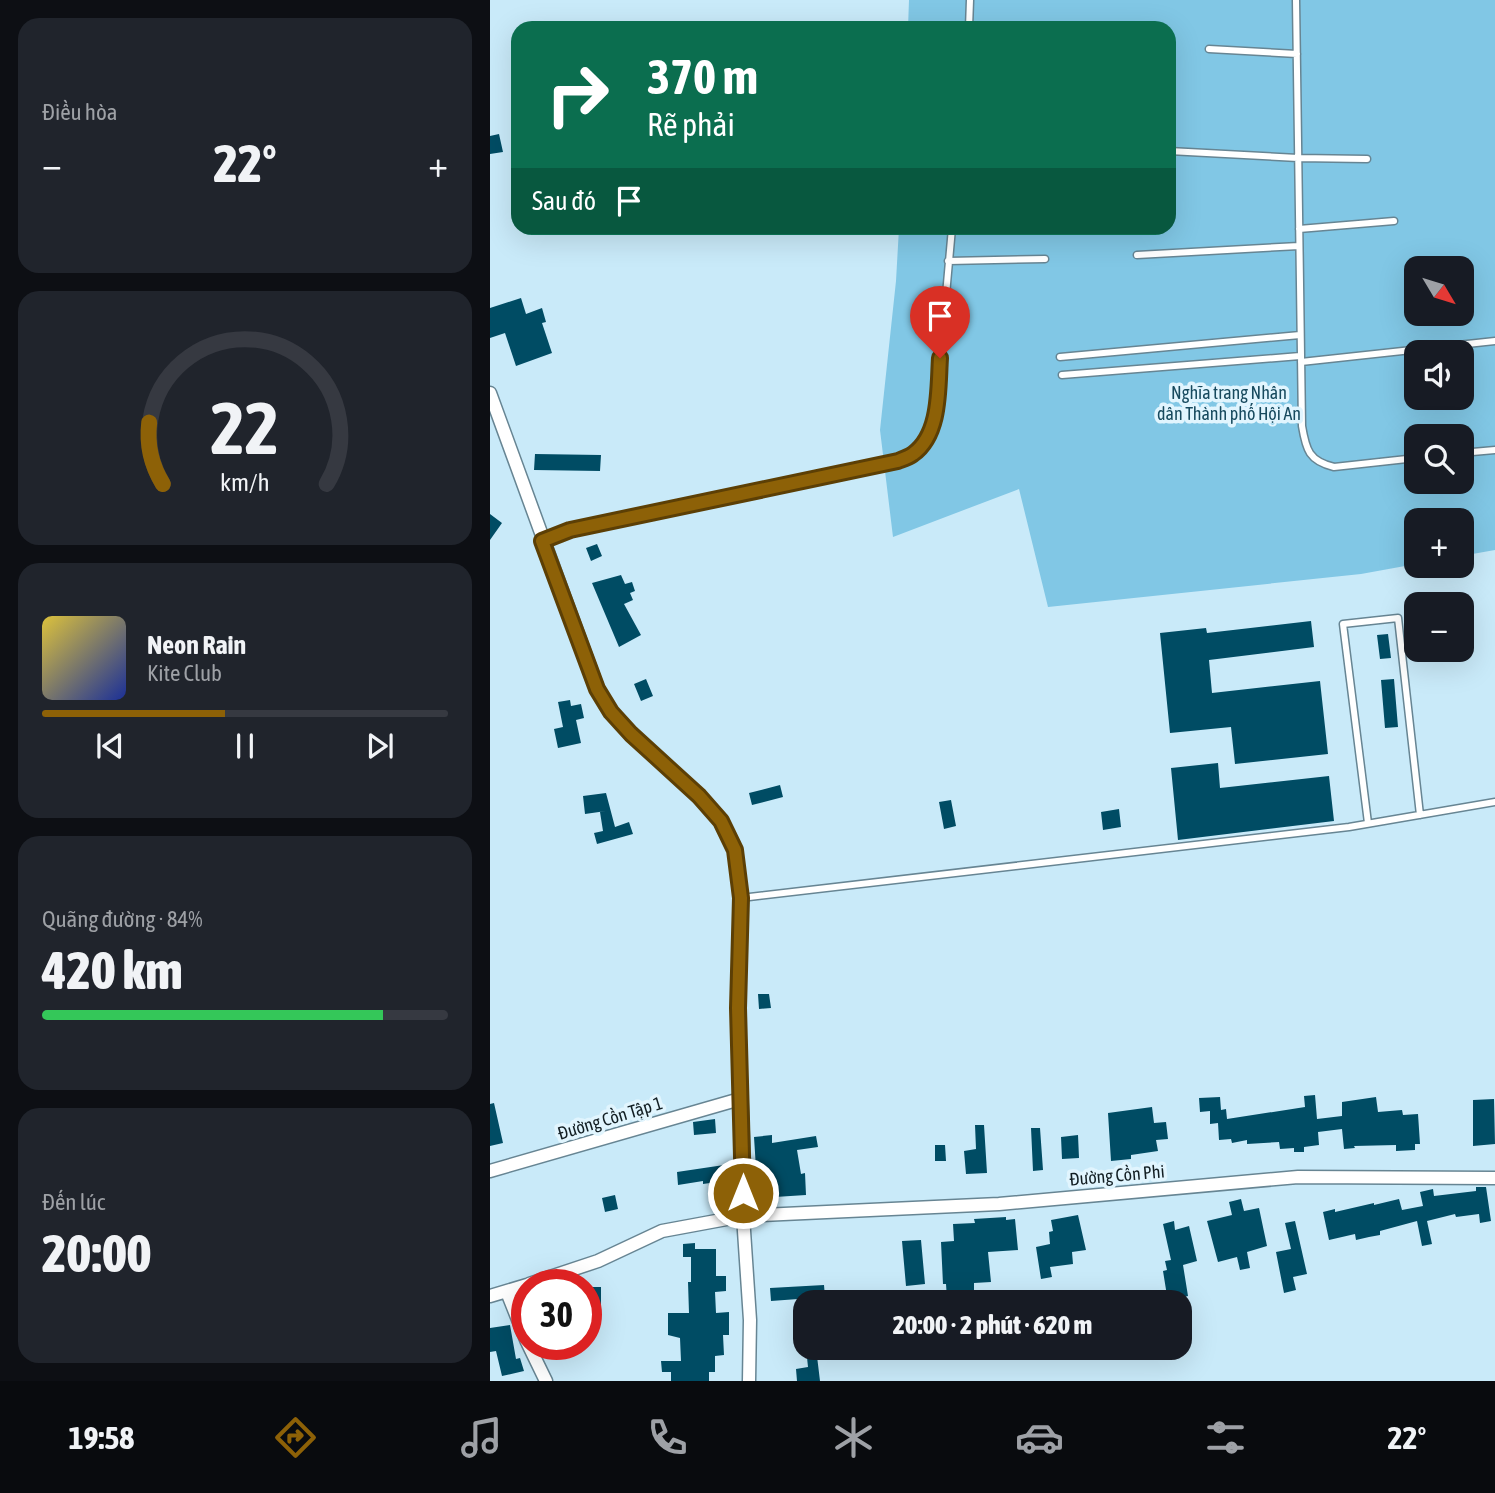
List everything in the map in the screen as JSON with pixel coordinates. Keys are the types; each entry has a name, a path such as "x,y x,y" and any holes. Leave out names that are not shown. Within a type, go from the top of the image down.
{"street":[{"path":"490,393 597,689 611,712 631,734 699,796 721,821 735,850 741,898 738,1008 744,1170 743,1216 750,1320 749,1381"},
{"name":"Đường Cồn Tập 1","path":"490,1171 740,1099"},
{"name":"Đường Cồn Phi","path":"575,1269 662,1231 743,1216 999,1204 1298,1177 1495,1178"},
{"name":"Đường Cồn Phi","path":"490,1296 511,1291"},
{"path":"507,1292 511,1302"},
{"path":"536,1360 546,1381"}],"lane":[{"path":"969,21 970,0"},
{"path":"1296,0 1300,335 1302,426 1305,444 1312,457 1322,464 1334,467 1404,459"},
{"path":"1209,49 1297,54"},
{"path":"1176,151 1367,159"},
{"path":"1299,229 1395,221"},
{"path":"542,541 570,530 898,461 914,454 930,432 936,406 951,235"},
{"path":"1137,255 1299,246"},
{"path":"948,261 1045,259"},
{"path":"1060,357 1300,335"},
{"path":"1062,375 1301,359 1495,341"},
{"path":"1474,452 1495,450"},
{"path":"1368,823 1343,624 1398,618 1420,816"},
{"path":"741,898 1368,823 1495,802"}],"green space":[{"name":"Nghĩa trang Nhân dân Thành phố Hội An","path":"909,0 1495,0 1495,550 1474,554 1474,508 1404,508 1404,566 1361,574 1048,607 1019,489 893,537 880,430 899,235 1176,235 1176,21 908,21"}],"building":[{"path":"499,134 503,152 490,154 490,136"},
{"path":"521,298 526,314 542,308 546,322 542,323 552,353 516,366 505,333 490,338 490,308"},
{"path":"535,454 601,455 600,471 534,470"},
{"path":"490,514 502,523 490,540"},
{"path":"597,544 602,556 591,561 586,548"},
{"path":"621,575 625,584 632,582 635,591 630,593 633,600 624,604 641,635 619,647 592,583"},
{"path":"1311,621 1314,647 1209,660 1212,693 1320,681 1328,754 1235,764 1231,727 1170,733 1160,633 1206,628 1207,633"},
{"path":"1388,634 1391,658 1380,659 1377,635"},
{"path":"646,679 653,696 641,701 634,684"},
{"path":"1394,679 1398,727 1385,728 1381,680"},
{"path":"570,700 571,706 581,704 584,718 576,720 581,743 558,748 554,729 563,727 558,702"},
{"path":"1218,763 1220,788 1329,776 1334,821 1178,840 1171,768"},
{"path":"780,785 783,797 752,805 749,793"},
{"path":"606,793 615,827 629,822 633,834 597,844 594,833 603,831 600,812 606,811 585,814 583,796"},
{"path":"951,800 956,826 944,829 939,802"},
{"path":"1119,809 1121,827 1103,830 1101,812"},
{"path":"758,994 769,994 771,1008 759,1009"},
{"path":"1315,1095 1317,1119 1342,1116 1342,1102 1376,1097 1378,1112 1402,1110 1403,1115 1418,1114 1420,1144 1415,1144 1415,1150 1396,1151 1396,1145 1354,1146 1355,1148 1344,1149 1342,1129 1318,1132 1319,1145 1304,1147 1304,1152 1294,1152 1294,1148 1280,1149 1279,1142 1247,1144 1247,1140 1232,1143 1231,1139 1219,1140 1218,1123 1210,1124 1210,1111 1200,1112 1199,1098 1220,1097 1221,1110 1226,1109 1227,1119 1305,1107 1304,1096"},
{"path":"1494,1099 1495,1144 1473,1146 1473,1100"},
{"path":"494,1103 503,1143 490,1146 490,1104"},
{"path":"1152,1107 1154,1123 1166,1122 1168,1139 1156,1140 1158,1151 1131,1155 1131,1159 1111,1161 1108,1113"},
{"path":"715,1119 716,1133 694,1135 693,1122"},
{"path":"975,1125 984,1125 987,1173 966,1174 964,1151 976,1149"},
{"path":"1031,1128 1040,1128 1043,1170 1033,1171"},
{"path":"772,1135 772,1143 816,1136 818,1147 797,1150 801,1174 805,1173 806,1195 775,1197 775,1183 757,1184 754,1137"},
{"path":"1078,1135 1079,1158 1062,1159 1061,1137"},
{"path":"935,1145 945,1145 946,1161 935,1161"},
{"path":"724,1165 726,1177 716,1178 717,1182 678,1185 677,1172"},
{"path":"1476,1187 1486,1187 1491,1221 1480,1223 1479,1214 1456,1217 1455,1214 1427,1221 1432,1244 1422,1246 1417,1221 1380,1231 1380,1235 1356,1240 1355,1234 1329,1240 1323,1212 1399,1199 1402,1210 1423,1206 1420,1192 1433,1189 1434,1196 1476,1191"},
{"path":"615,1195 618,1209 605,1212 602,1198"},
{"path":"1241,1199 1244,1211 1259,1208 1267,1246 1247,1252 1250,1268 1240,1270 1237,1257 1218,1262 1207,1221 1232,1215 1229,1202"},
{"path":"1078,1215 1086,1250 1072,1252 1073,1264 1050,1267 1052,1277 1041,1279 1036,1247 1050,1244 1049,1232 1053,1231 1051,1220"},
{"path":"974,1219 1015,1219 1018,1250 988,1252 991,1282 974,1283 974,1290 946,1290 946,1284 943,1284 941,1242 954,1241 953,1224 975,1223"},
{"path":"1174,1221 1175,1230 1189,1226 1197,1261 1183,1265 1187,1290 1166,1290 1163,1271 1167,1270 1165,1261 1171,1260 1163,1224"},
{"path":"1295,1221 1307,1274 1293,1277 1296,1290 1284,1293 1276,1252 1291,1249 1285,1223"},
{"path":"921,1240 925,1284 906,1286 902,1241"},
{"path":"695,1243 695,1249 716,1249 716,1276 726,1276 726,1291 715,1292 716,1313 729,1312 729,1335 723,1335 724,1355 715,1356 715,1372 709,1372 709,1381 671,1381 671,1372 662,1372 661,1361 681,1361 680,1338 668,1335 668,1313 689,1313 688,1282 691,1282 691,1257 683,1257 683,1244"},
{"path":"824,1285 824,1290 793,1290 793,1299 771,1301 770,1288"},
{"path":"510,1325 511,1360 521,1360 524,1371 502,1376 496,1351 490,1352 490,1328"},
{"path":"807,1360 817,1360 820,1381 797,1381 796,1369 808,1367"}],"route":[{"path":"743,1193 738,1008 741,898 735,850 721,821 699,796 631,734 611,712 597,689 542,541 570,530 898,461 914,454 930,432 936,406 940,358"}]}
